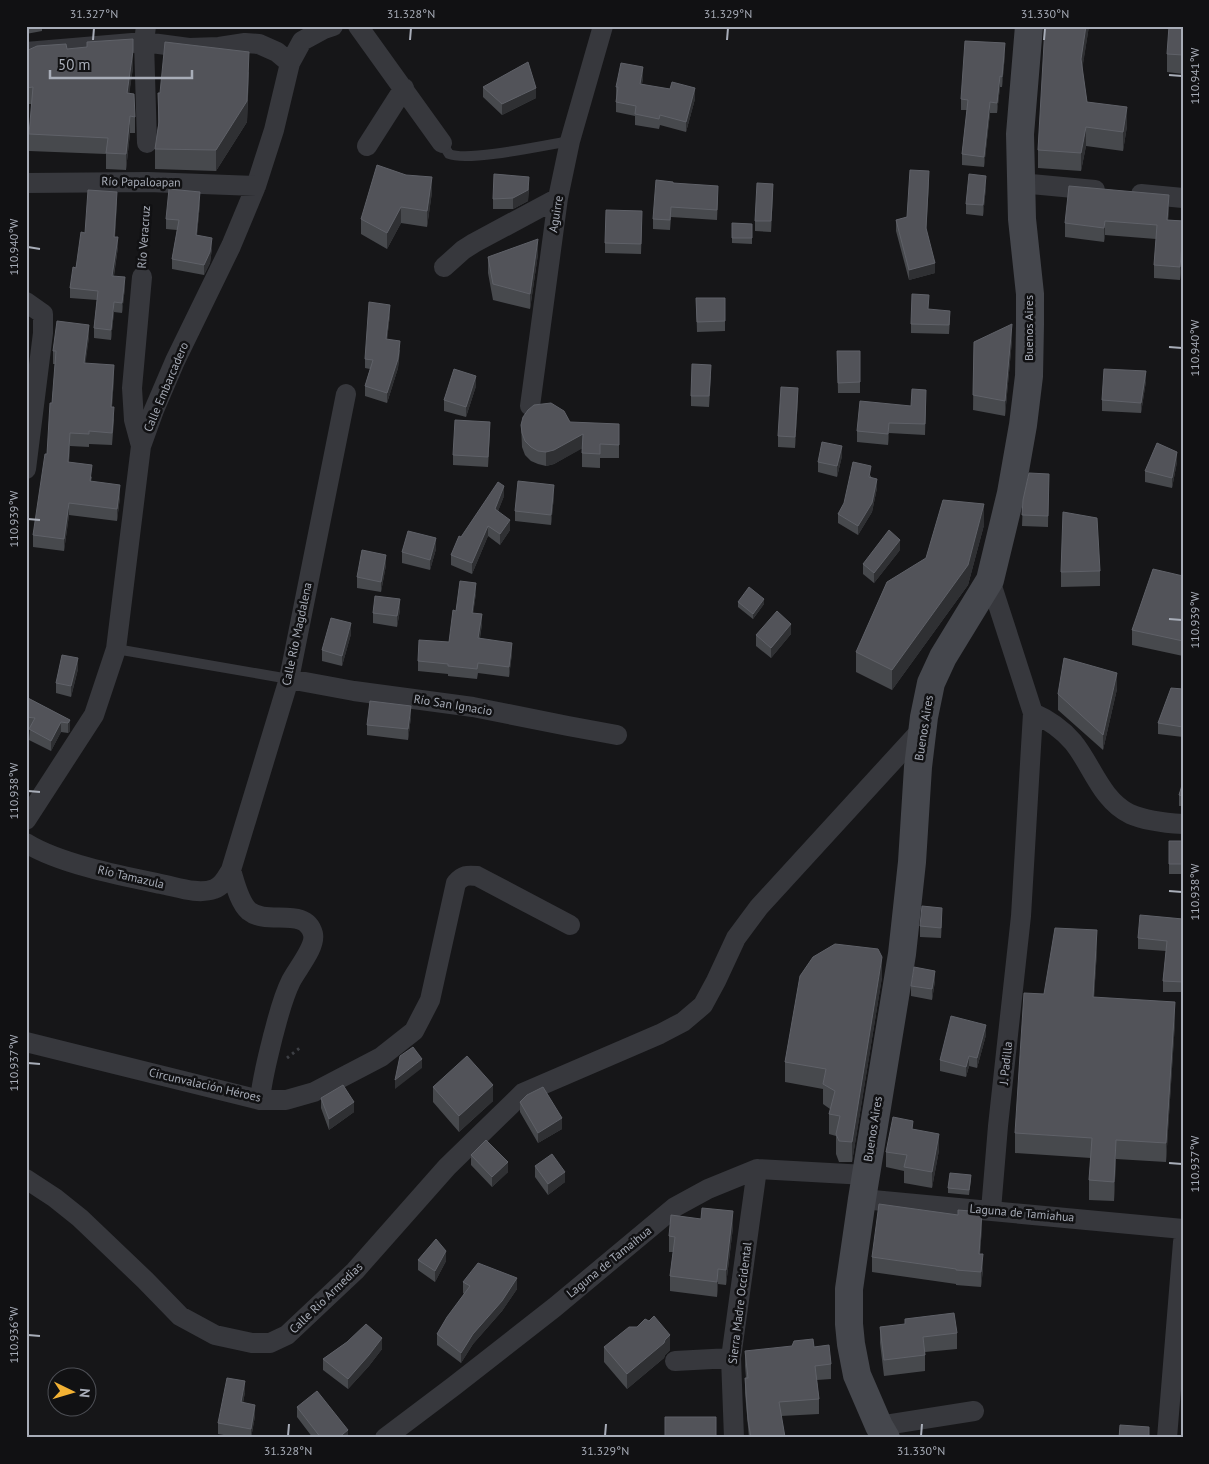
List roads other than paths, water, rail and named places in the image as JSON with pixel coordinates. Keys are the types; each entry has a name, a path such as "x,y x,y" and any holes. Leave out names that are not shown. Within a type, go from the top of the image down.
{"street":[{"path":"358,26 442,143"},
{"name":"Aguirre","path":"530,406 558,198 570,141 603,26"},
{"name":"Buenos Aires","path":"882,1432 857,1375 849,1324 849,1289 902,954 912,862 922,728 929,692 948,648 990,580 1011,492 1023,425 1029,376 1030,294 1022,218 1020,134 1029,26"},
{"name":"Calle Embarcadero","path":"26,820 94,716 116,649 141,446 175,361 231,246 256,186 274,130 299,34 327,27"},
{"path":"27,47 145,34 189,48 219,47 245,43 259,44 277,52 290,63"},
{"path":"145,34 147,143"},
{"path":"367,146 404,88"},
{"name":"Río Papaloapan","path":"26,183 148,182 256,186"},
{"path":"1020,183 1183,198"},
{"path":"444,267 474,243 558,198"},
{"name":"Río Veracruz","path":"141,446 134,420 132,388 142,277"},
{"path":"26,302 43,314 43,333 26,469"},
{"name":"Calle Río Magdalena","path":"231,870 289,679 346,394"},
{"path":"990,580 1033,713 1049,720 1061,729 1074,744 1111,800 1129,814 1151,820 1183,824"},
{"name":"Río San Ignacio","path":"289,679 354,691 473,707 617,734"},
{"name":"J. Padilla","path":"991,1210 998,1126 1021,916 1033,713"},
{"name":"Calle Río Armedias","path":"26,1179 55,1198 80,1218 180,1316 215,1335 252,1343 270,1343 287,1335 355,1271 447,1168 523,1093 660,1034 683,1022 703,1005 736,938 759,907 922,728"},
{"name":"Río Tamazula","path":"27,849 115,874 192,890 212,890 221,886 231,870"},
{"path":"231,870 241,900 249,911 258,916 303,920 310,925 313,935 313,943 291,982 281,1007 263,1077 260,1100"},
{"name":"Circunvalación Héroes","path":"26,1042 260,1100 286,1100 314,1092 381,1057 414,1031 430,1000 456,883 461,878 467,875 477,876 570,925"},
{"name":"Laguna de Tamaihua","path":"385,1438 555,1307 675,1207 708,1189 757,1169 864,1187"},
{"name":"Sierra Madre Occidental","path":"734,1438 731,1358 757,1169"},
{"name":"Laguna de Tamiahua","path":"864,1187 991,1210 1183,1229"},
{"path":"1167,1438 1183,1242"},
{"path":"675,1361 731,1358"},
{"path":"882,1432 974,1411"}],"lane":[{"path":"442,143 449,154 456,156 488,154 570,141"},
{"path":"116,649 289,679"}]}
